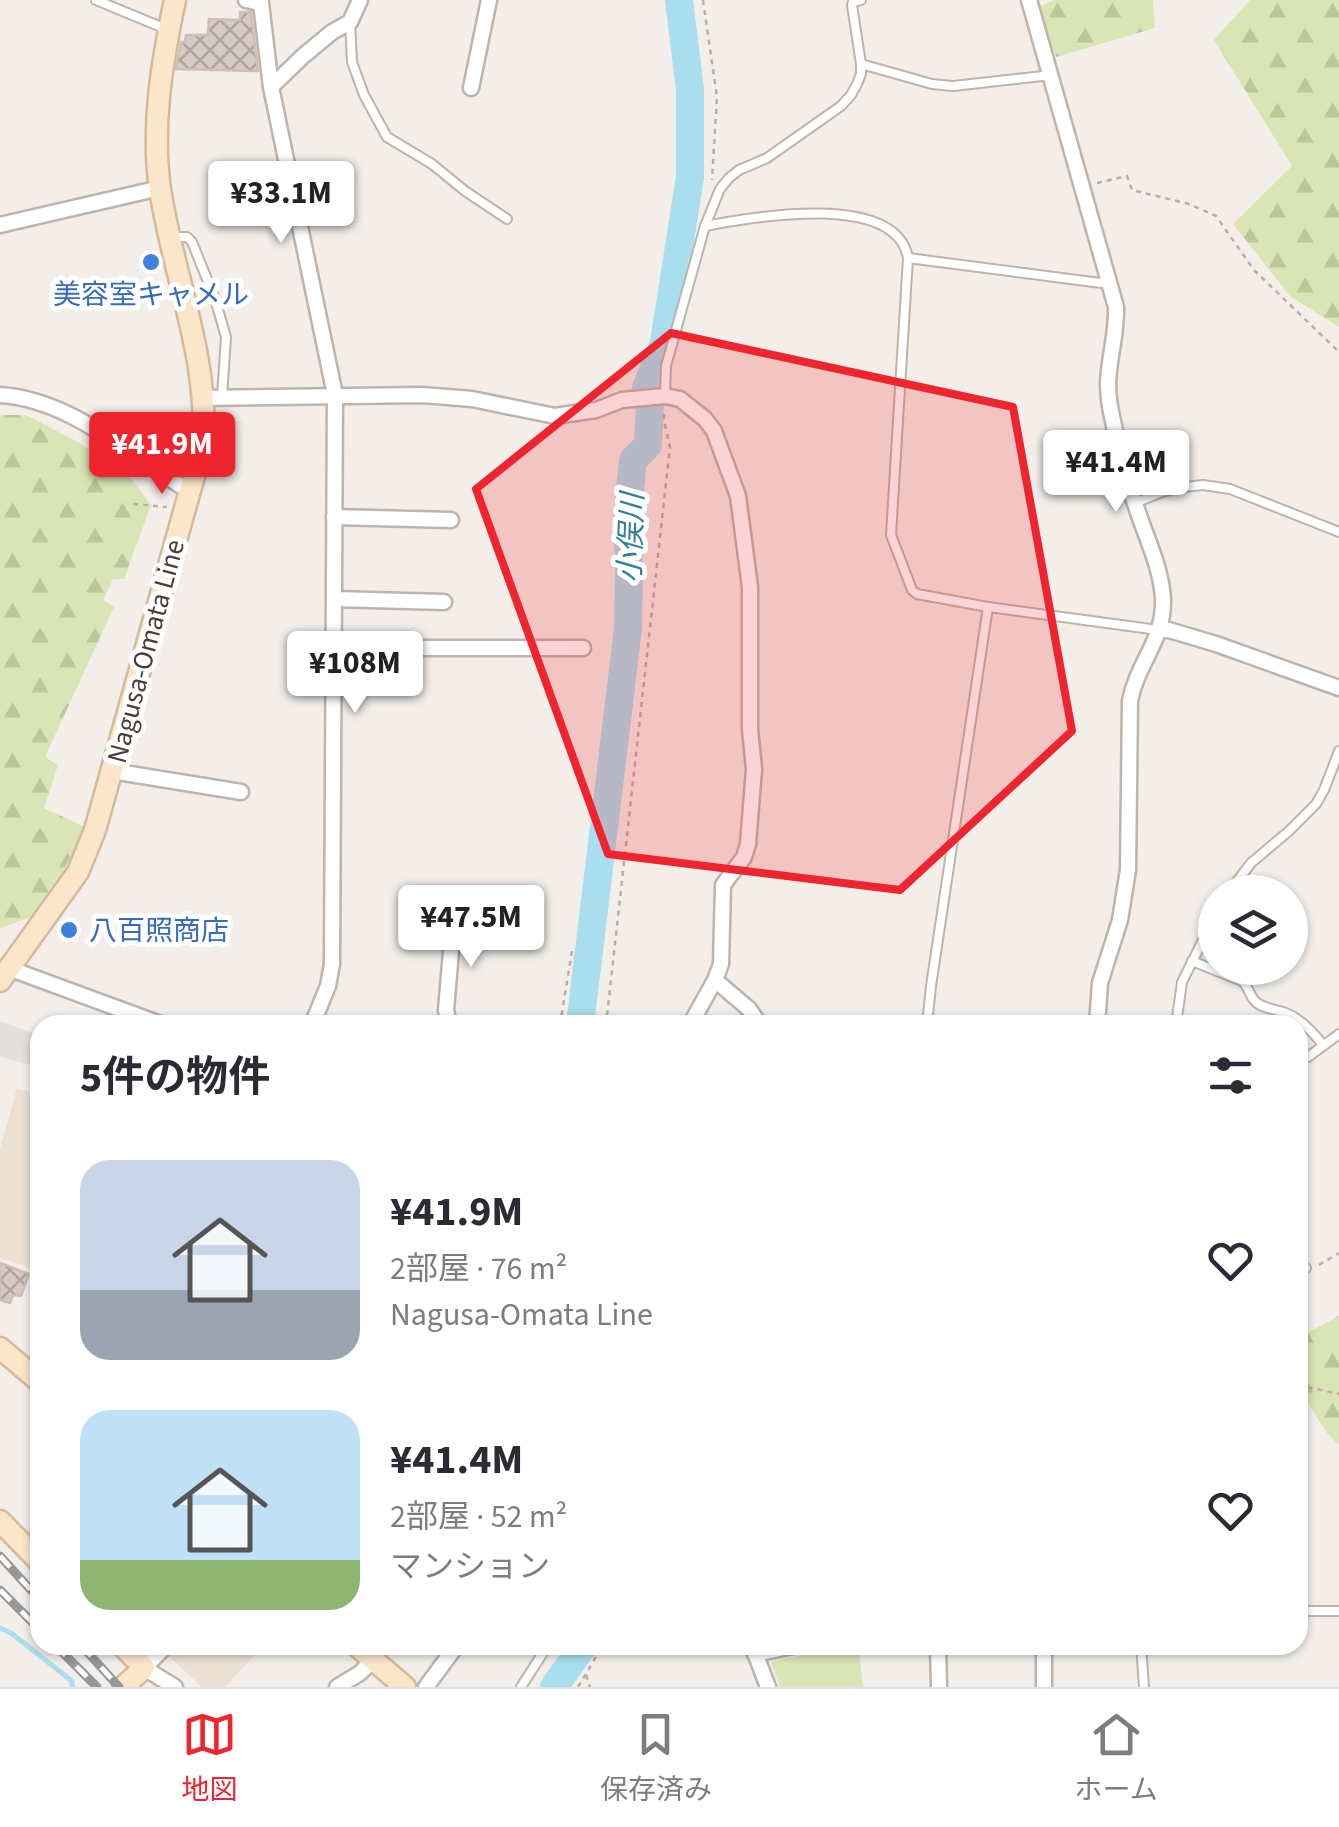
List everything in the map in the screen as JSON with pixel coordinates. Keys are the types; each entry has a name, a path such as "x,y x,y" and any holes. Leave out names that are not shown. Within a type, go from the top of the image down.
{"main road":[{"name":"Nagusa-Omata Line","path":"4,974 78,872 95,830 213,398 169,238 160,188 159,93 175,0"},
{"path":"0,1348 30,1374"},
{"path":"0,1521 30,1552"},
{"path":"123,1687 144,1668 132,1655"},
{"path":"368,1655 405,1687"}],"street":[{"path":"246,0 262,3 271,87 335,395 332,964 316,1015"},
{"path":"271,87 302,56 350,22 360,0"},
{"path":"471,88 489,0"},
{"path":"1029,0 1110,280 1117,324 1108,397 1135,503 1161,580 1163,602 1160,630 1133,685 1130,701 1128,870 1120,920 1100,983 1098,1015"},
{"path":"0,226 160,188"},
{"path":"0,395 31,399 84,422 187,500"},
{"path":"213,398 432,396 555,416 596,410 622,400 662,396 680,399 714,432 738,496 750,587 750,729 754,769 744,857 722,885 722,954 716,980 696,1015"},
{"path":"334,517 451,520"},
{"path":"334,599 444,602"},
{"path":"1160,630 1216,644 1339,688"},
{"path":"334,648 583,648"},
{"path":"112,771 240,792"},
{"path":"447,1015 454,916"},
{"path":"4,974 132,1015"},
{"path":"716,980 752,1015"},
{"path":"157,1655 144,1668 175,1687"},
{"path":"426,1687 449,1655"},
{"path":"756,1655 768,1687"},
{"path":"938,1655 939,1687"},
{"path":"1044,1655 1044,1687"},
{"path":"337,1687 374,1660"}],"lane":[{"path":"96,0 169,30"},
{"path":"662,396 666,366 705,226 720,190 740,170 767,158 851,95 861,74 852,5 861,0"},
{"path":"350,22 352,62 364,95 388,136 508,218"},
{"path":"861,64 953,86 1051,75"},
{"path":"705,226 804,213 846,214 869,220 906,245 892,542 912,590 988,607 1160,630"},
{"path":"169,238 188,237 192,242 222,316 226,337 213,398"},
{"path":"908,258 1101,283 1110,280"},
{"path":"1135,503 1162,492 1204,485 1230,489 1339,532"},
{"path":"928,1015 988,607"},
{"path":"1241,875 1316,804 1339,751"},
{"path":"1177,1015 1182,982 1198,949"},
{"path":"1192,961 1242,981 1260,1005 1290,1015"},
{"path":"1308,1029 1323,1045"},
{"path":"1308,1057 1339,1034"},
{"path":"1308,1611 1339,1610"},
{"path":"521,1687 542,1655"},
{"path":"1142,1655 1144,1687"}],"path":[{"path":"703,0 717,96 712,183"},
{"path":"1081,186 1128,176 1132,190 1189,204 1216,216 1254,270 1339,352"},
{"path":"607,1015 670,447 662,396"},
{"path":"133,504 187,500"},
{"path":"562,1015 572,951"},
{"path":"1308,1265 1322,1264 1339,1252"},
{"path":"1308,1386 1339,1394"},
{"path":"578,1687 597,1655"},
{"path":"586,1675 590,1687"}],"highlighted area":[{"path":"671,333 1013,407 1072,731 900,890 608,854 476,489"}],"shaded area":[{"path":"0,1021 30,1032 30,1064 0,1057"},
{"path":"17,1088 30,1092 30,1268 0,1258 0,1149"},
{"path":"168,1655 255,1655 225,1687 202,1687"}],"green space":[{"path":"1054,0 1153,0 1155,28 1056,57 1036,8"},
{"path":"1250,0 1339,0 1339,327 1290,296 1233,224 1292,166 1214,40"},
{"path":"0,415 26,415 78,442 132,480 151,505 124,579 113,579 103,600 114,607 45,757 58,765 44,808 87,828 39,914 0,928"},
{"path":"1339,1316 1339,1445 1308,1404 1308,1333"},
{"path":"804,1655 859,1655 863,1687 780,1687 771,1662"}],"building":[{"path":"240,12 251,12 258,71 176,69 186,35 208,35 209,19 240,20"},
{"path":"0,1263 29,1274 21,1296 13,1295 10,1303 0,1300"}],"waterway":[{"name":"小俣川","path":"581,1015 628,629 627,518 633,460 648,445 650,404 646,388 664,342 690,177 690,90 679,0"},
{"path":"0,1628 30,1648"},
{"path":"39,1655 72,1681 72,1687"},
{"name":"小俣川","path":"554,1687 577,1655"}],"railway":[{"path":"0,1556 30,1589"},
{"path":"0,1590 30,1620"},
{"path":"65,1655 97,1687"},
{"path":"90,1655 119,1687"}],"place":[{"name":"美容室キャメル","path":"151,262"},
{"name":"八百照商店","path":"69,930"}]}
